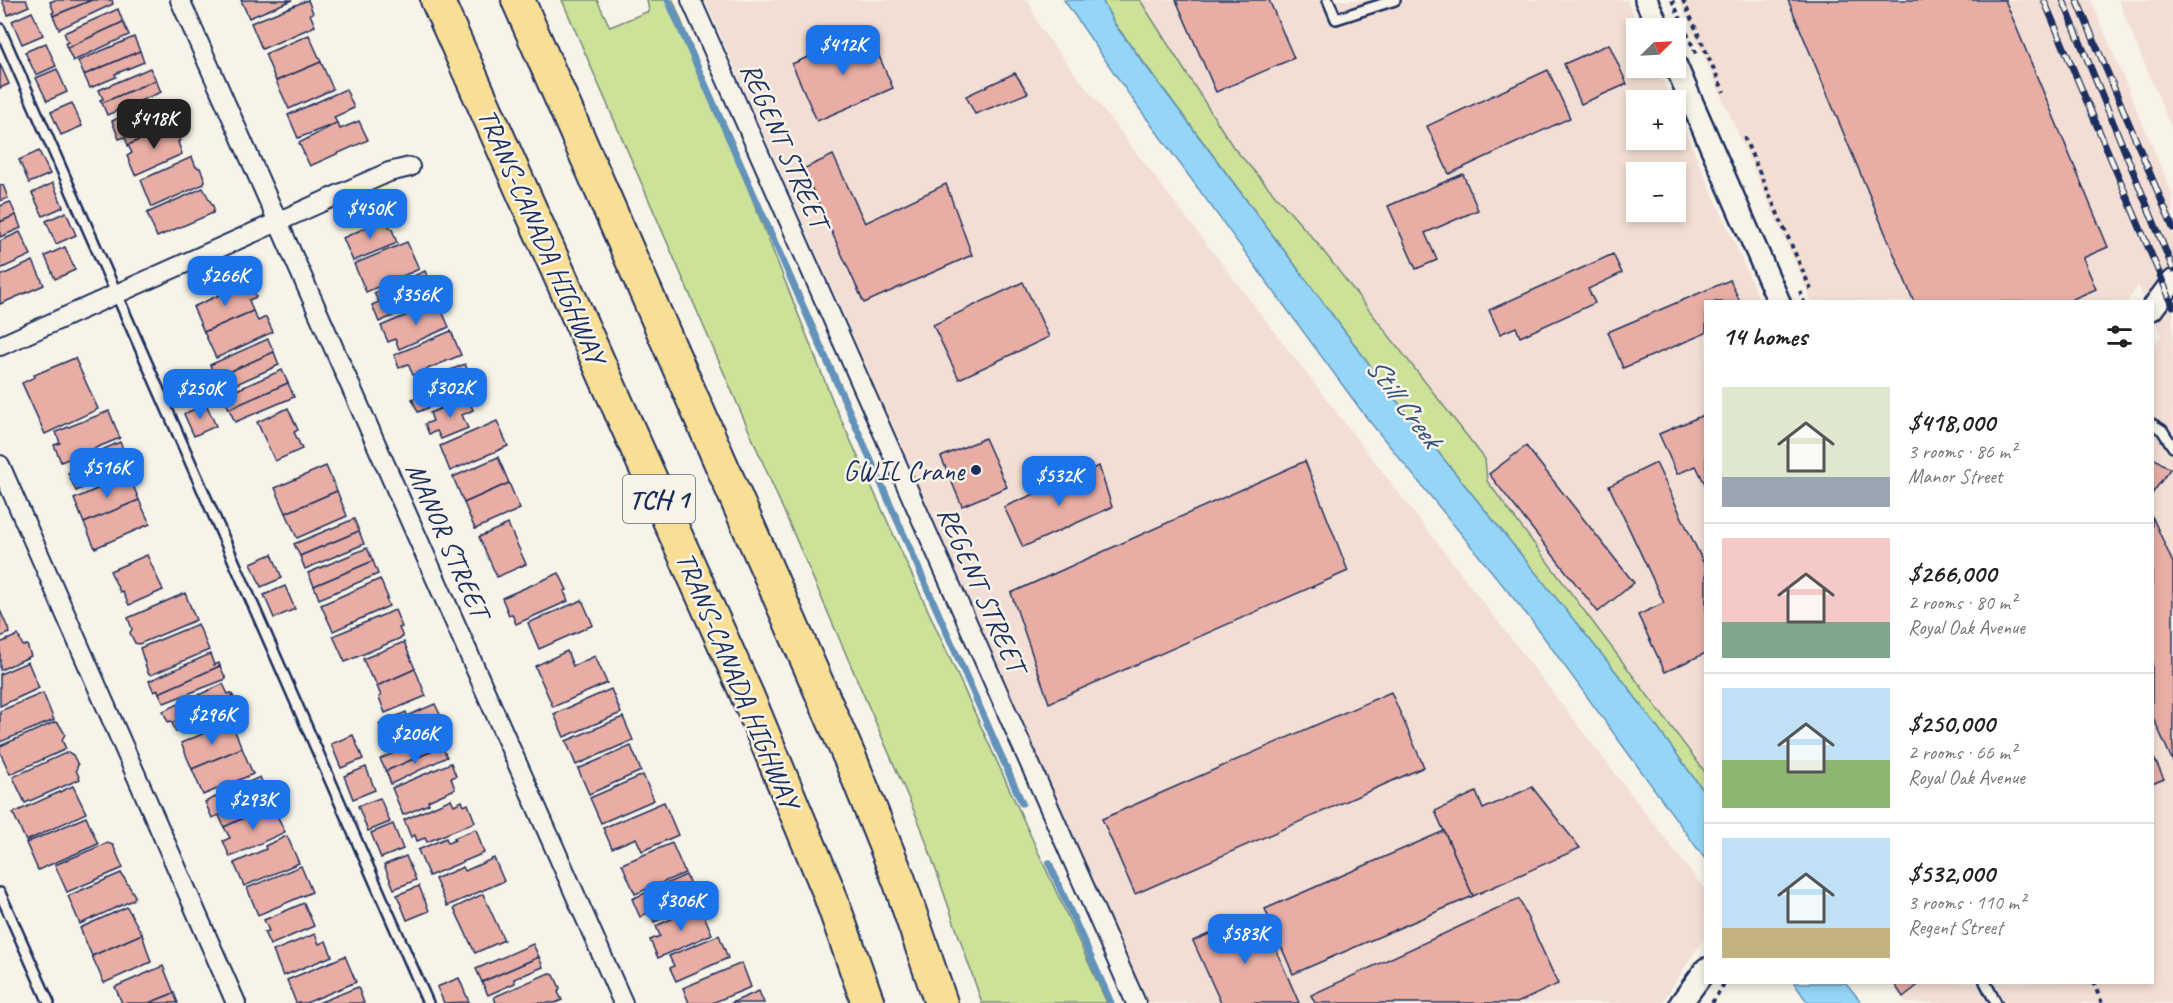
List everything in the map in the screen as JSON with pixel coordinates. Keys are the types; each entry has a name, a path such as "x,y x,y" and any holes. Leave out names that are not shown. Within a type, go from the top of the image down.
{"highway":[{"name":"TRANS-CANADA HIGHWAY","path":"437,0 747,695 828,890 868,1003"},
{"name":"TCH 1","path":"518,0 852,763 899,880 941,1003"}],"street":[{"name":"MANOR STREET","path":"180,0 622,1003"},
{"name":"REGENT STREET","path":"691,0 1136,1003"},
{"path":"1646,0 1654,18"},
{"path":"1681,78 1778,300"},
{"path":"0,346 389,172 410,167"},
{"path":"2154,306 2173,281"},
{"path":"0,465 237,1003"},
{"path":"1681,1003 1704,972"}],"lane":[{"path":"1328,0 1336,19 1395,0"},
{"path":"0,29 429,1003"},
{"path":"2154,425 2162,430 2173,447"},
{"path":"0,893 49,1003"},
{"path":"1986,984 1996,1003"}],"path":[{"path":"1672,0 1701,66"},
{"path":"1683,0 1724,92"},
{"path":"1744,137 1812,292"},
{"path":"1802,296 1803,300"},
{"path":"1712,1003 1724,984"},
{"path":"2094,984 2102,1003"}],"shaded area":[{"path":"705,0 1028,0 1040,28 1704,889 1704,938 1662,1003 1147,1003"},
{"path":"1104,0 1627,0 1635,18 1626,18 1626,78 1661,78 1667,90 1626,90 1626,150 1686,150 1686,133 1760,300 1704,300 1704,777"},
{"path":"1679,0 2091,0 2173,196 2173,1003 1906,1003 1892,984 2154,984 2154,346 2162,334 2154,318 2154,300 2145,300 2138,286 2128,300 1812,300"},
{"path":"2118,0 2173,0 2173,132"}],"green space":[{"path":"562,0 597,0 610,27 649,11 647,0 673,0 834,404 1107,1003 982,1003 921,827"},
{"path":"1102,0 1140,0 1233,147 1317,243 1485,459 1487,481 1704,771 1704,792 1624,682 1396,400 1115,24"}],"water":[{"path":"1064,0 1102,0 1115,25 1396,400 1624,682 1704,792 1704,858 1532,621 1366,417 1128,93"},
{"path":"1795,984 1847,984 1862,1003 1808,1003"}],"building":[{"path":"2,0 26,0 29,6 8,15"},
{"path":"92,0 53,16 54,12 50,2"},
{"path":"92,0 112,0 113,4 59,29 53,16"},
{"path":"241,0 292,0 249,18"},
{"path":"308,0 315,26 262,49 251,23"},
{"path":"1176,0 1269,0 1294,58 1216,92"},
{"path":"1788,0 2005,0 2108,247 2083,258 2096,289 2071,300 1913,300"},
{"path":"118,9 123,22 67,48 65,43 68,42 64,33"},
{"path":"32,12 43,35 22,44 12,21"},
{"path":"123,22 129,35 73,61 67,48"},
{"path":"868,31 893,88 817,121 792,64"},
{"path":"309,35 321,62 276,81 265,54"},
{"path":"134,37 140,51 84,75 78,61"},
{"path":"46,43 56,66 36,75 25,52"},
{"path":"1609,44 1627,84 1581,104 1564,64"},
{"path":"140,51 144,62 90,88 84,75"},
{"path":"321,62 333,89 289,109 276,81"},
{"path":"0,64 9,84 0,88"},
{"path":"150,68 156,80 102,103 100,100 103,99 99,90"},
{"path":"57,69 67,92 47,101 36,78"},
{"path":"1548,70 1570,118 1449,174 1427,126"},
{"path":"1015,73 1028,93 975,114 966,96"},
{"path":"156,80 161,92 107,115 102,103"},
{"path":"346,89 354,108 334,117 337,123 298,138 288,115"},
{"path":"158,101 165,113 167,112 173,126 128,145 125,137 119,139 112,121"},
{"path":"72,103 82,126 61,135 51,112"},
{"path":"359,121 368,140 310,166 299,143 337,123 340,129"},
{"path":"173,126 180,141 178,142 182,154 135,175 127,156 132,153 128,145"},
{"path":"39,151 50,174 29,183 19,160"},
{"path":"833,155 865,223 946,184 972,255 864,303 803,169"},
{"path":"192,157 196,167 200,168 205,180 204,184 152,207 141,180"},
{"path":"1463,174 1478,210 1425,233 1437,260 1416,269 1388,206"},
{"path":"53,183 63,207 43,216 32,193"},
{"path":"3,185 8,198 0,201 0,186"},
{"path":"203,188 214,208 213,213 157,237 147,213"},
{"path":"10,202 16,215 0,222 0,206"},
{"path":"66,212 76,235 56,244 46,221"},
{"path":"16,215 21,228 0,237 0,222"},
{"path":"383,221 392,229 397,243 353,261 343,238"},
{"path":"20,232 31,255 0,269 0,241"},
{"path":"407,242 419,269 366,292 354,264"},
{"path":"65,247 75,270 55,279 45,256"},
{"path":"1613,254 1622,273 1588,289 1595,303 1520,337 1516,327 1500,334 1489,310"},
{"path":"33,261 44,285 0,304 0,276"},
{"path":"425,271 436,297 379,322 372,305 379,302 374,293"},
{"path":"1730,280 1739,300 1704,300 1704,334 1623,368 1608,332"},
{"path":"250,281 256,297 249,300 253,311 204,332 193,307"},
{"path":"1023,282 1049,337 959,379 933,325"},
{"path":"438,302 449,327 399,349 395,339 388,342 381,326"},
{"path":"253,311 258,321 266,317 273,332 216,358 204,332"},
{"path":"451,331 461,355 413,375 408,364 399,368 394,355"},
{"path":"268,339 274,352 215,378 210,365"},
{"path":"274,352 279,365 221,391 215,378"},
{"path":"75,358 98,409 45,434 22,383 35,377 34,375"},
{"path":"465,364 475,388 418,412 412,399 421,395 417,384"},
{"path":"282,370 288,383 229,409 223,396"},
{"path":"192,374 203,397 182,407 171,384"},
{"path":"288,383 294,397 235,422 229,409"},
{"path":"468,397 473,410 462,415 468,428 441,439 437,431 429,434 425,424 433,421 430,413"},
{"path":"206,404 216,426 194,436 184,414"},
{"path":"288,408 298,430 294,432 302,449 275,461 257,422"},
{"path":"109,411 120,438 61,462 54,445 60,443 56,432"},
{"path":"1704,415 1704,482 1696,466 1677,474 1659,434"},
{"path":"497,421 508,446 450,471 440,446"},
{"path":"985,438 1007,487 962,506 941,457"},
{"path":"120,442 131,467 76,491 68,473 73,471 70,464"},
{"path":"1526,446 1634,583 1598,612 1489,474"},
{"path":"498,457 509,483 464,503 453,477"},
{"path":"2154,458 2170,469 2154,491"},
{"path":"1305,461 1348,571 1049,703 1011,593"},
{"path":"1656,463 1704,564 1704,654 1665,672 1638,615 1664,603 1609,486"},
{"path":"326,466 337,491 286,513 275,488"},
{"path":"1099,466 1112,507 1023,547 1004,507"},
{"path":"129,475 139,500 84,523 74,499"},
{"path":"509,483 520,509 475,529 464,503"},
{"path":"337,491 347,516 297,538 286,513"},
{"path":"139,500 150,524 95,548 84,523"},
{"path":"354,519 359,531 300,556 294,544"},
{"path":"2154,520 2173,563 2173,762 2154,719"},
{"path":"508,524 526,564 497,577 479,537"},
{"path":"359,531 364,544 305,569 300,556"},
{"path":"367,548 373,561 314,586 308,573"},
{"path":"272,554 282,578 261,587 251,563"},
{"path":"147,555 163,590 129,605 110,571"},
{"path":"373,561 378,574 319,599 314,586"},
{"path":"559,573 567,590 564,591 568,601 516,624 512,614 509,615 502,598"},
{"path":"380,579 389,606 333,631 321,605"},
{"path":"285,586 295,609 274,618 264,595"},
{"path":"185,593 196,620 139,644 135,643 130,633 132,629 128,618"},
{"path":"582,600 593,625 539,649 528,623"},
{"path":"0,610 10,633 0,637"},
{"path":"395,610 402,627 399,628 403,637 345,662 333,636"},
{"path":"198,624 209,650 151,675 148,673 140,648"},
{"path":"18,635 23,646 27,645 31,656 0,670 0,643"},
{"path":"404,642 415,669 377,686 363,659"},
{"path":"567,651 573,666 595,656 607,683 553,707 535,666"},
{"path":"210,654 214,665 219,663 220,666 159,693 158,690 154,692 149,681"},
{"path":"28,662 39,688 0,706 0,674"},
{"path":"220,666 226,679 164,703 159,693"},
{"path":"415,669 426,696 385,713 377,686"},
{"path":"223,684 228,694 231,693 233,696 172,723 168,722 163,711"},
{"path":"611,689 621,713 564,737 554,714"},
{"path":"1391,692 1424,767 1135,894 1102,819"},
{"path":"43,693 54,720 0,742 0,711"},
{"path":"233,696 239,711 210,723 208,718 176,732 172,723"},
{"path":"435,704 445,725 390,749 379,724 406,712 407,716"},
{"path":"623,717 633,740 576,765 566,741"},
{"path":"55,722 65,734 62,740 66,749 10,774 0,752 0,746"},
{"path":"231,722 242,748 192,769 181,743"},
{"path":"436,734 442,747 386,771 380,759"},
{"path":"353,735 363,759 341,768 331,744"},
{"path":"631,746 641,771 589,794 578,769"},
{"path":"442,747 447,757 391,784 386,771"},
{"path":"242,748 253,774 203,795 192,769"},
{"path":"68,752 73,755 78,765 76,770 80,779 25,803 13,777"},
{"path":"2154,758 2164,779 2154,783"},
{"path":"451,763 456,776 451,778 455,789 403,815 392,788"},
{"path":"366,767 375,790 353,799 344,776"},
{"path":"643,775 654,800 601,823 590,798"},
{"path":"260,777 272,805 224,827 219,815 212,818 205,802"},
{"path":"73,786 86,813 26,841 13,813"},
{"path":"1532,787 1580,848 1473,896 1435,811 1476,792 1483,809"},
{"path":"380,798 390,822 368,831 358,806"},
{"path":"451,799 454,805 462,801 464,806 468,804 475,822 427,842 425,838 417,841 415,835 411,837 404,820"},
{"path":"664,802 678,835 642,851 636,838 612,848 603,828"},
{"path":"272,805 285,832 230,857 223,841 230,838 224,827"},
{"path":"86,817 98,844 38,870 26,843"},
{"path":"393,824 403,849 381,858 371,833"},
{"path":"476,829 484,853 429,876 418,850 446,838 448,843"},
{"path":"1444,831 1473,896 1293,974 1265,909"},
{"path":"287,836 299,863 244,886 234,863 266,849 265,846"},
{"path":"107,843 113,845 123,868 67,892 55,865"},
{"path":"672,843 685,873 635,894 622,864"},
{"path":"406,856 416,880 394,889 384,865"},
{"path":"494,858 504,881 447,906 435,879 463,867 465,871"},
{"path":"301,866 312,892 258,915 247,888"},
{"path":"121,873 135,896 133,900 80,924 68,896"},
{"path":"686,875 698,903 654,922 649,912 640,917 632,899"},
{"path":"419,886 429,911 407,920 397,895"},
{"path":"483,894 504,940 475,953 454,908"},
{"path":"1519,899 1558,984 1517,1003 1315,1003 1311,995"},
{"path":"304,903 314,926 270,945 264,932 269,931 264,920"},
{"path":"700,906 712,934 658,958 650,940 660,936 656,926"},
{"path":"127,907 142,934 92,956 80,928"},
{"path":"1250,916 1253,924 1263,920 1299,1003 1221,1003 1193,941"},
{"path":"142,934 151,962 104,983 92,956"},
{"path":"315,934 319,944 326,941 332,956 283,976 273,951"},
{"path":"719,935 728,958 676,981 670,968 674,966 669,956"},
{"path":"533,944 539,957 482,982 476,969"},
{"path":"345,956 356,982 306,1003 296,1003 287,980"},
{"path":"539,957 543,967 514,979 515,983 488,995 482,982"},
{"path":"742,963 751,987 712,1003 689,1003 683,988"},
{"path":"163,966 174,993 149,1003 122,1003 115,987"},
{"path":"549,973 554,975 562,1000 555,1003 496,1003 494,997"},
{"path":"459,978 469,1002 444,1003 437,987"},
{"path":"1894,984 1919,984 1903,997"},
{"path":"358,987 364,1003 318,1003"},
{"path":"759,991 764,1003 731,1003"},
{"path":"174,993 178,1003 149,1003"}],"waterway":[{"path":"668,0 1022,803"},
{"path":"1049,863 1111,1003"}],"railway":[{"path":"2044,0 2173,306"},
{"path":"2063,0 2173,269"},
{"path":"2077,0 2173,228"}],"place":[{"name":"GWIL Crane","path":"976,470"}],"water label":[{"name":"Still Creek","path":"1404,402"}]}
